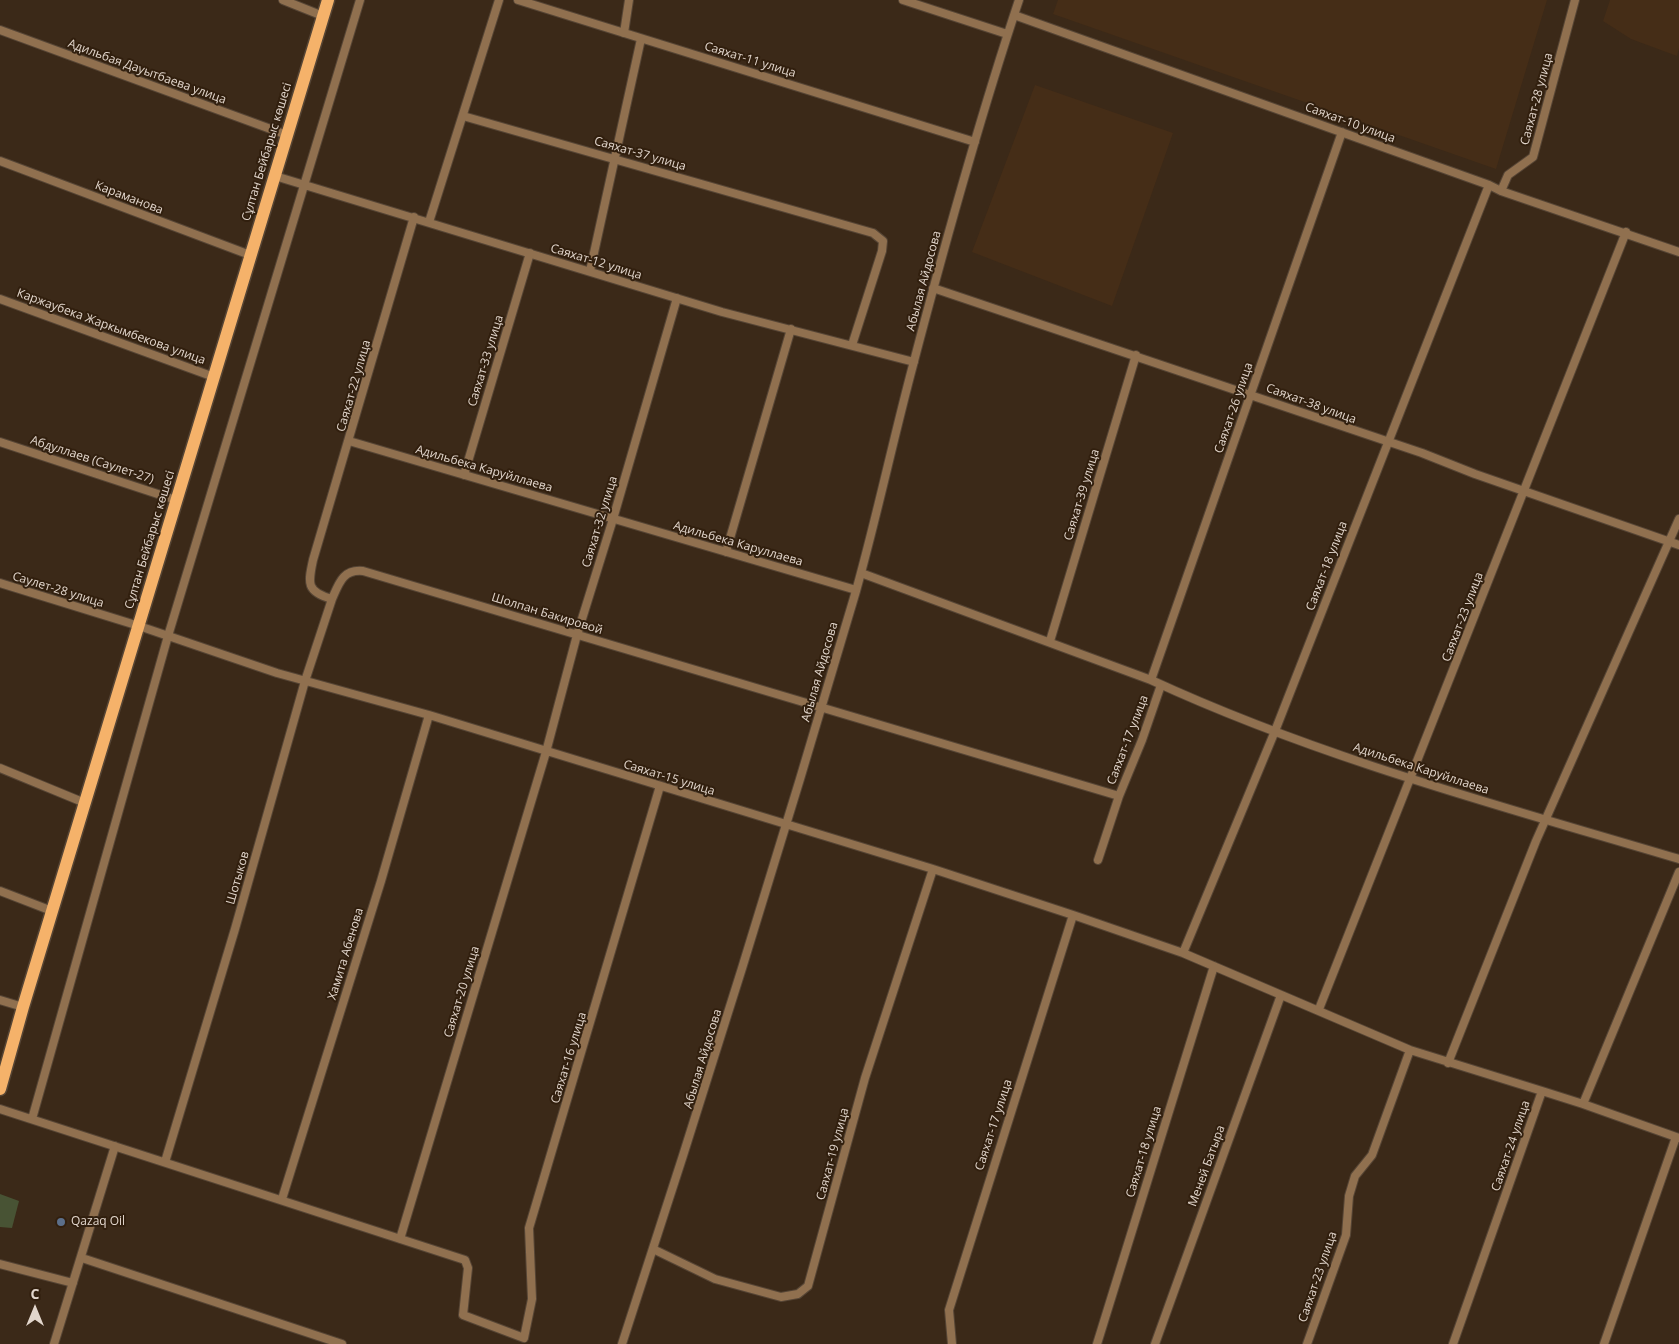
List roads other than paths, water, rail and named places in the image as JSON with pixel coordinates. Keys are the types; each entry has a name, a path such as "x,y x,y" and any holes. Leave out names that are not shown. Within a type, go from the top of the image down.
{"main road":[{"name":"Сұлтан Бейбарыс көшесі","path":"0,1089 84,803 328,0"}],"street":[{"path":"283,0 323,16"},
{"path":"32,1119 168,636 360,0"},
{"path":"429,222 499,0"},
{"name":"Саяхат-11 улица","path":"518,0 975,142"},
{"path":"624,33 629,0"},
{"path":"903,0 1007,34"},
{"name":"Абылая Айдосова","path":"622,1344 786,825 856,590 933,288 1007,34 1019,0"},
{"name":"Саяхат-28 улица","path":"1501,192 1508,175 1533,156 1575,0"},
{"name":"Саяхат-10 улица","path":"1014,15 1489,185 1501,192 1626,232 1679,252"},
{"name":"Адильбая Дауытбаева улица","path":"0,30 287,135"},
{"path":"590,272 642,39"},
{"name":"Саяхат-37 улица","path":"463,116 810,213 873,233 882,241 882,250 852,345"},
{"name":"Саяхат-26 улица","path":"1151,680 1342,132"},
{"name":"Караманова","path":"0,162 250,255"},
{"name":"Саяхат-12 улица","path":"274,176 677,298 914,362"},
{"name":"Саяхат-18 улица","path":"1183,953 1275,731 1489,185"},
{"name":"Саяхат-22 улица","path":"332,599 319,595 311,588 309,579 313,560 414,217"},
{"name":"Саяхат-23 улица","path":"1319,1010 1626,232"},
{"name":"Саяхат-33 улица","path":"464,475 530,253"},
{"name":"Саяхат-38 улица","path":"933,288 1250,394 1679,545"},
{"name":"Саяхат-32 улица","path":"546,752 576,635 614,519 677,298"},
{"name":"Каржаубека Жаркымбекова улица","path":"0,299 214,377"},
{"path":"726,552 791,329"},
{"name":"Саяхат-39 улица","path":"1050,641 1136,355"},
{"name":"Адильбека Каруйллаева","path":"349,441 614,519"},
{"name":"Абдуллаев (Саулет-27)","path":"0,442 176,500"},
{"name":"Адильбека Каруллаева","path":"614,519 856,590"},
{"path":"1448,1063 1536,841 1548,820 1679,519"},
{"name":"Шолпан Бакировой","path":"332,599 340,580 346,574 354,570 363,572 1119,796"},
{"path":"861,572 1050,641 1162,685"},
{"name":"Саулет-28 улица","path":"0,583 139,626 305,681"},
{"name":"Шотыков","path":"165,1162 235,929 305,681 332,599"},
{"name":"Саяхат-15 улица","path":"305,681 429,715 933,869 1073,915 1183,953 1410,1050 1542,1092"},
{"name":"Адильбека Каруйллаева","path":"1162,685 1275,731 1409,778 1679,859"},
{"name":"Саяхат-17 улица","path":"1098,860 1119,796 1162,685"},
{"name":"Хамита Абенова","path":"282,1199 381,881 429,715"},
{"name":"Саяхат-20 улица","path":"400,1239 546,752"},
{"path":"0,768 84,803"},
{"name":"Саяхат-16 улица","path":"400,1239 465,1260 468,1268 463,1315 524,1338 532,1299 529,1228 660,786"},
{"name":"Саяхат-19 улица","path":"653,1250 715,1279 781,1296 798,1294 808,1286 865,1078 933,869"},
{"path":"1584,1104 1679,872"},
{"path":"0,891 52,911"},
{"name":"Саяхат-17 улица","path":"952,1344 949,1310 1073,915"},
{"name":"Саяхат-18 улица","path":"1097,1344 1214,966"},
{"name":"Меней Батыра","path":"1155,1344 1280,995"},
{"path":"0,1000 23,1007"},
{"name":"Саяхат-23 улица","path":"1306,1344 1346,1235 1349,1196 1355,1176 1372,1155 1410,1050"},
{"name":"Саяхат-24 улица","path":"1453,1344 1542,1092 1584,1104 1678,1138"},
{"path":"0,1109 282,1199 400,1239"},
{"path":"1604,1344 1678,1138"},
{"path":"54,1344 115,1146"},
{"path":"82,1258 342,1344"},
{"path":"0,1264 74,1283"}],"place":[{"name":"Qazaq Oil","path":"61,1222"}]}
